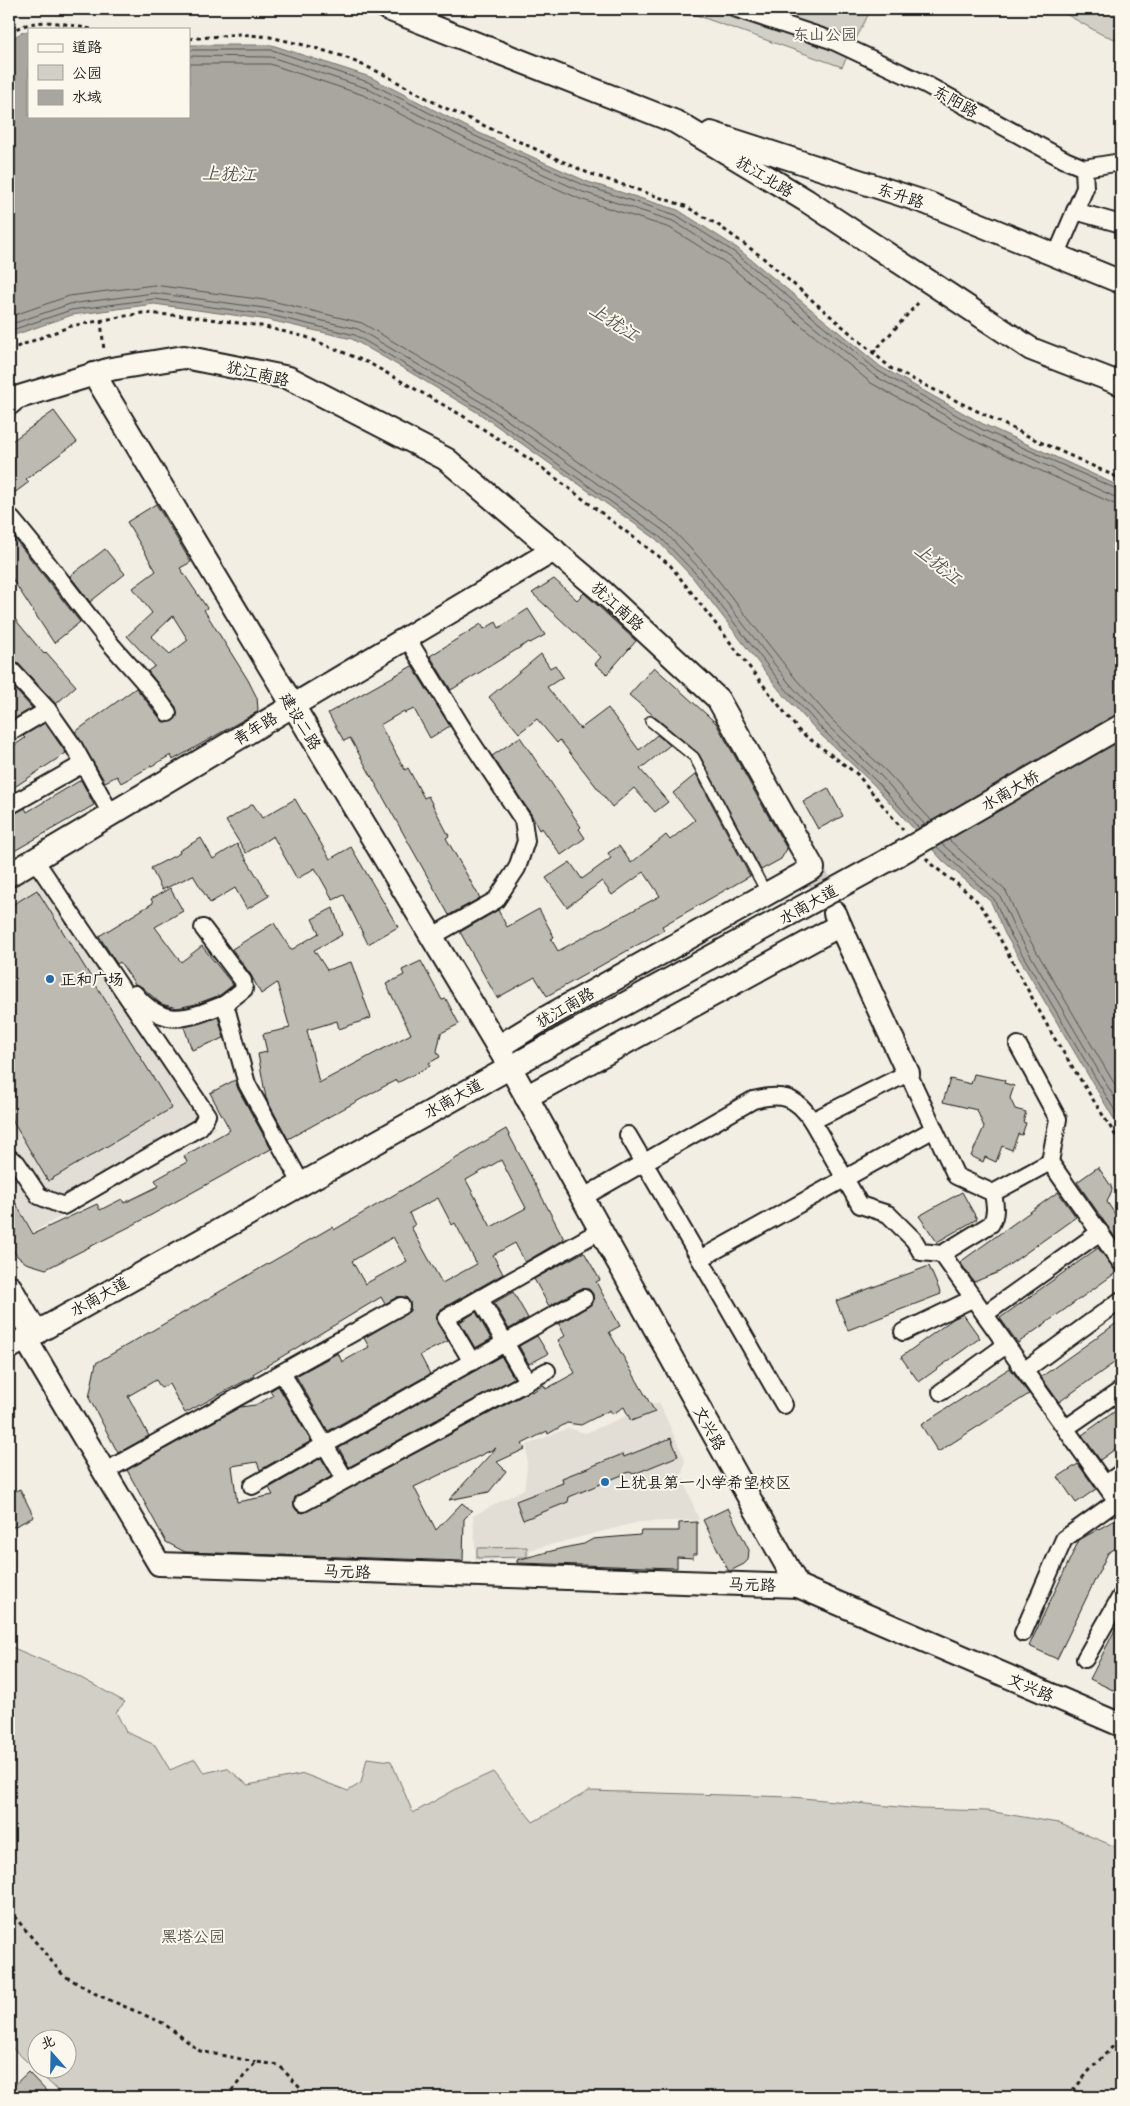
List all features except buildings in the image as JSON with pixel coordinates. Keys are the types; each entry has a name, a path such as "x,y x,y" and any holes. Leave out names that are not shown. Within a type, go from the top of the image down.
{"main road":[{"path":"9,1289 19,1337"}],"street":[{"name":"犹江北路","path":"388,9 676,122 807,202 1031,349 1121,384"},
{"name":"东阳路","path":"737,9 832,40 925,84 1065,160 1084,168"},
{"name":"东升路","path":"676,122 927,203 1121,282"},
{"path":"1056,256 1085,188 1084,168 1121,162"},
{"path":"1075,211 1121,224"},
{"name":"犹江南路","path":"9,404 16,398 99,367 111,369 184,357 290,378 446,458 604,593 718,699 814,870 767,894 547,1017 498,1047"},
{"name":"建设二路","path":"99,367 292,706 510,1067"},
{"path":"9,516 44,557 110,644 154,691 168,713"},
{"name":"青年路","path":"9,876 554,550"},
{"path":"407,638 466,734 523,820 526,841 517,868 496,900 431,937"},
{"path":"9,668 48,710 84,764 112,814"},
{"path":"9,733 48,710"},
{"name":"水南大桥","path":"899,854 1121,726"},
{"path":"9,806 84,764"},
{"name":"水南大道","path":"19,1337 899,854"},
{"path":"9,1158 17,1163 39,1196 63,1206 200,1127 207,1115 35,860"},
{"path":"526,1097 838,919 956,1176 993,1193"},
{"path":"93,945 152,1012 164,1017 188,1018 225,1004 244,989 243,981 203,928"},
{"path":"225,1004 246,1084 301,1183"},
{"path":"1018,1045 1058,1119 1050,1162 1121,1263"},
{"name":"文兴路","path":"510,1067 798,1586 1121,1726"},
{"path":"812,1121 908,1073"},
{"path":"582,1198 753,1100 779,1096 789,1098 802,1106 860,1205 888,1214 914,1240 922,1252 942,1254 991,1224 996,1208 993,1193"},
{"path":"700,1259 934,1129"},
{"path":"628,1135 784,1405"},
{"path":"993,1193 1050,1162"},
{"path":"472,1362 446,1318 601,1230"},
{"path":"985,1314 1100,1232"},
{"path":"942,1254 1119,1504 1064,1539 1023,1633"},
{"path":"252,1486 584,1298"},
{"path":"903,1332 974,1298"},
{"path":"480,1299 528,1381"},
{"path":"1025,1370 1121,1300"},
{"path":"104,1472 401,1306"},
{"name":"马元路","path":"19,1337 159,1564 798,1586"},
{"path":"941,1392 1006,1345"},
{"path":"303,1503 547,1371"},
{"path":"282,1373 345,1479"},
{"path":"1066,1428 1121,1390"},
{"path":"1105,1484 1121,1473"},
{"path":"1085,1659 1121,1596"}],"lane":[{"path":"650,722 694,757 767,894"}],"path":[{"path":"9,32 34,22 83,28"},
{"path":"190,39 240,34 270,37 342,56 381,73 442,106 588,173 685,206 718,225 762,257 892,369 1121,479"},
{"path":"872,353 918,303"},
{"path":"99,367 101,320"},
{"path":"9,1910 63,1976 98,1995 163,2023 200,2051 279,2065 308,2097"},
{"path":"1068,2097 1089,2071 1121,2038"},
{"path":"226,2097 256,2062"}],"shaded area":[{"name":"正和广场","path":"50,865 159,1032 216,1128 33,1232 9,1189 9,889"},
{"name":"上犹县第一小学希望校区","path":"659,1402 685,1460 682,1475 699,1520 639,1522 530,1550 530,1559 476,1560 473,1516 524,1489 527,1468 527,1445 568,1428 586,1433"}],"green space":[{"name":"东山公园","path":"679,9 871,9 842,67"},
{"path":"1057,9 1121,9 1121,41 1101,34"},
{"path":"527,1547 527,1557 477,1558 477,1548"},
{"name":"黑塔公园","path":"9,1646 72,1673 125,1702 116,1712 126,1732 155,1745 170,1770 195,1759 204,1773 227,1768 248,1785 304,1774 348,1791 361,1783 367,1758 391,1761 413,1813 458,1788 493,1772 533,1822 589,1791 792,1797 920,1809 988,1811 1058,1823 1121,1849 1121,2097 65,2097 45,2078 78,2078 78,2028 28,2028 28,2063 9,2045"}],"water":[{"name":"上犹江","path":"28,31 28,118 190,118 190,45 272,45 370,77 477,132 588,182 678,210 737,248 881,367 983,424 1121,487 1121,1131 1005,934 991,902 943,861 873,784 819,733 780,691 693,578 656,539 480,414 352,339 269,320 154,304 72,315 9,337 9,41 22,32"}],"tunnel":[{"path":"815,872 834,912"}],"place":[{"name":"正和广场","path":"50,979"},
{"name":"上犹县第一小学希望校区","path":"605,1482"}]}
